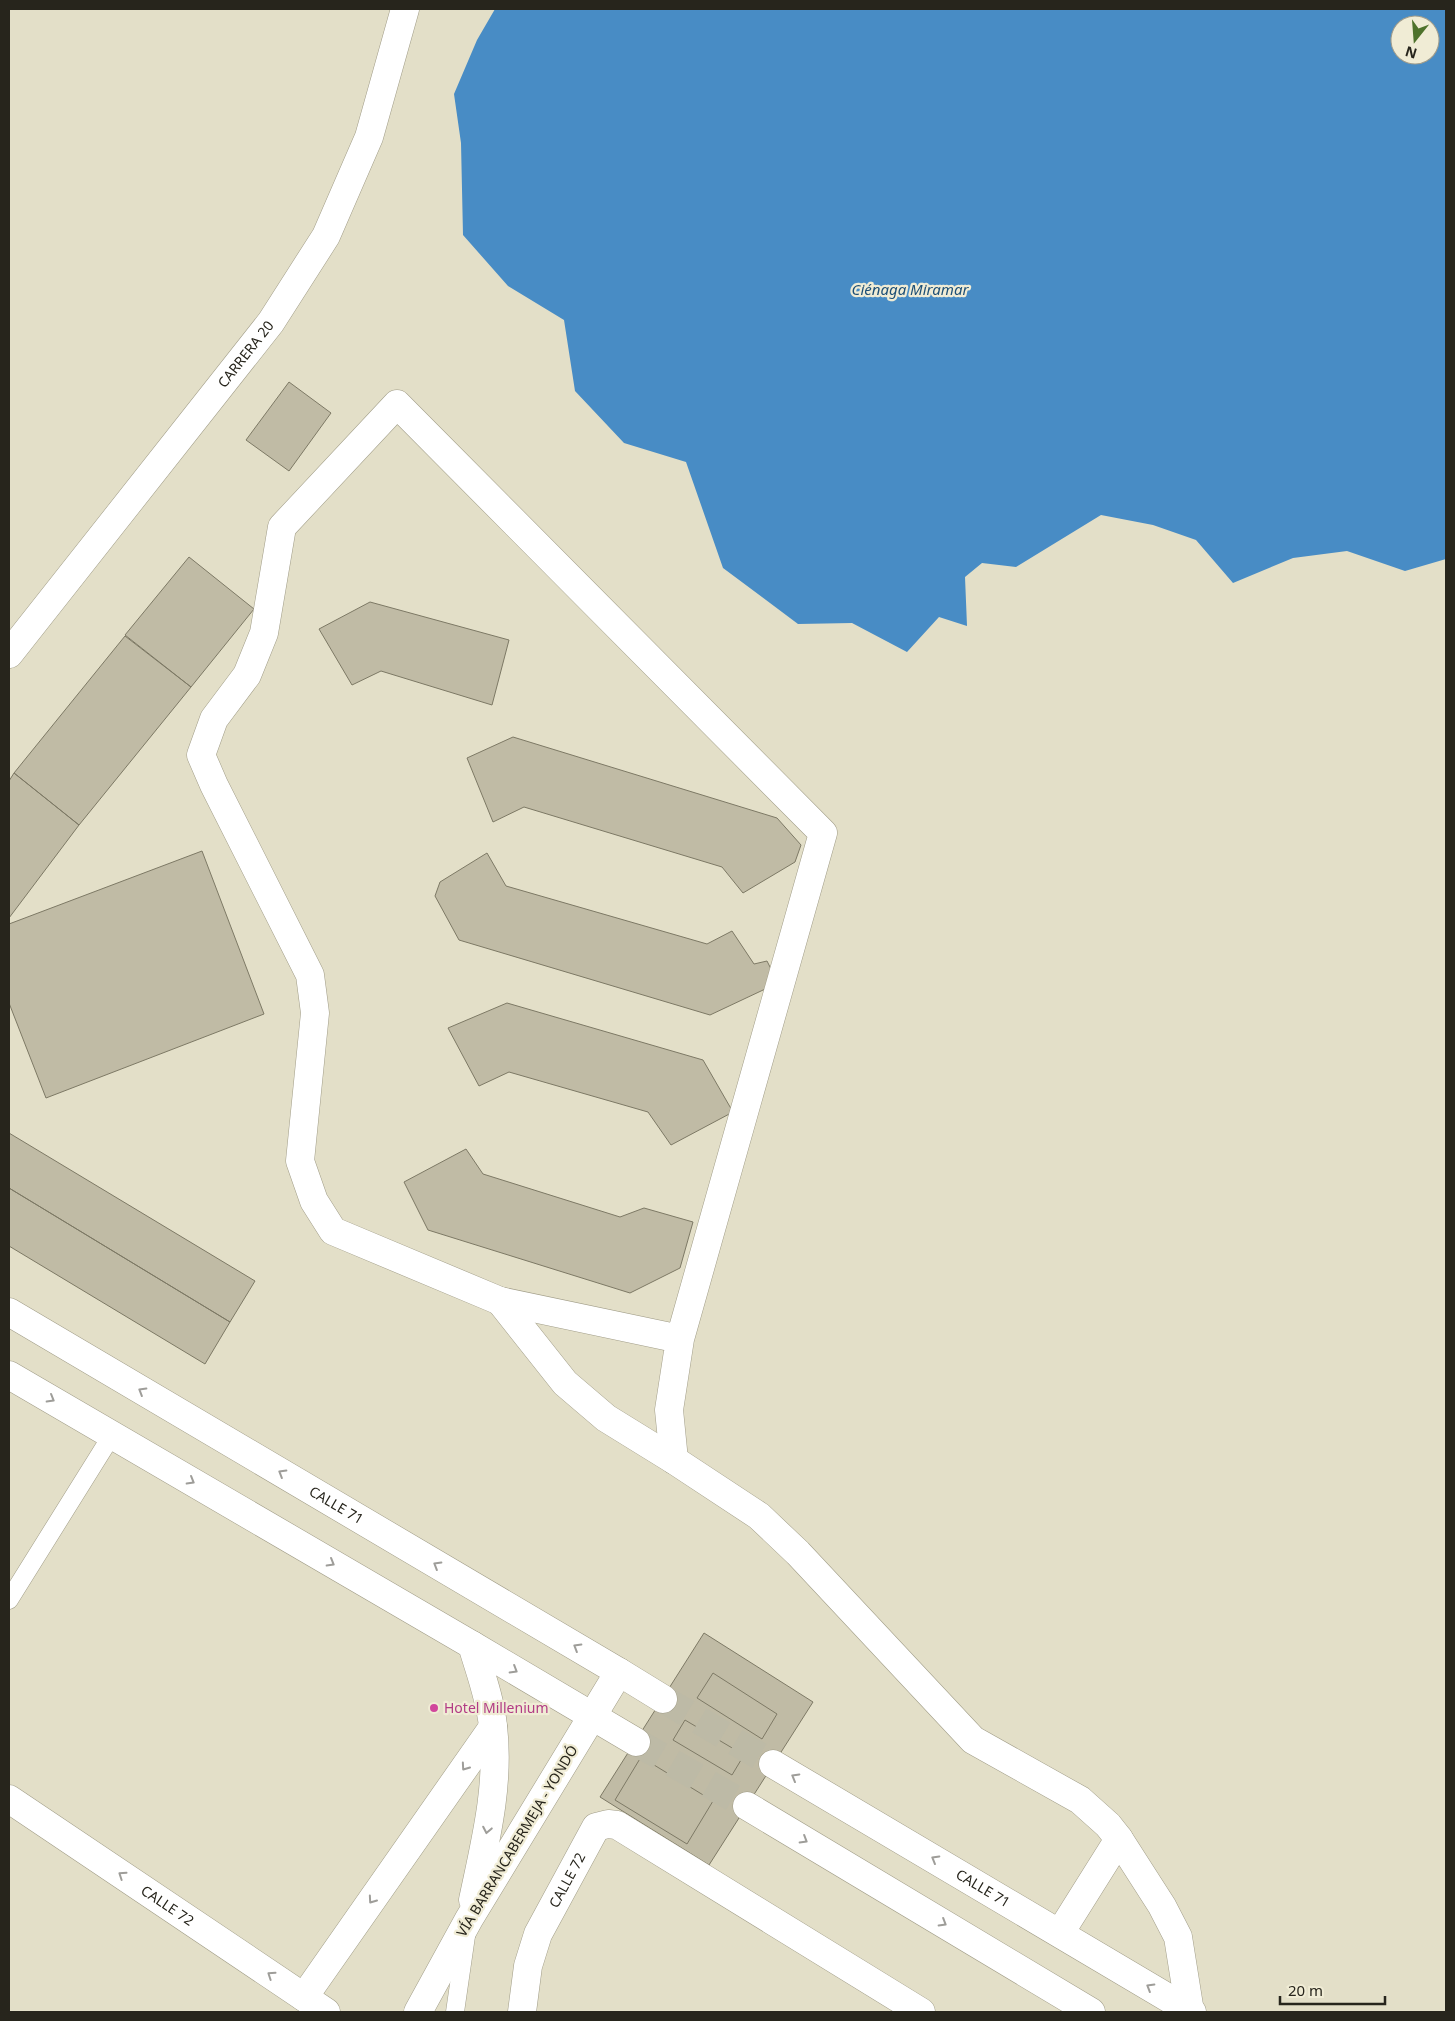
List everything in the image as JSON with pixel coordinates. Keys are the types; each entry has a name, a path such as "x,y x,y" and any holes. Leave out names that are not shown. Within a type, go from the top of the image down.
{"street":[{"name":"CARRERA 20","path":"9,654 271,322 326,236 369,137 405,9"},
{"path":"674,1460 669,1410 680,1339 823,833 397,404 282,527 264,633 247,674 214,720 201,755 214,785 310,975 315,1014 300,1161 314,1201 333,1231 500,1301 680,1339"},
{"path":"500,1301 565,1383 606,1418 759,1516 798,1552 973,1740 1080,1800 1108,1825 1120,1839 1162,1906 1178,1937 1190,2012"},
{"name":"CALLE 71","path":"9,1312 663,1699"},
{"path":"9,1375 636,1742"},
{"path":"469,1920 488,1826 495,1774 493,1727 486,1689 472,1645"},
{"name":"VÍA BARRANCABERMEJA - YONDÓ","path":"418,2012 469,1920 619,1672"},
{"path":"304,1997 493,1727"},
{"name":"CALLE 71","path":"773,1764 1190,2012"},
{"name":"CALLE 72","path":"9,1799 326,2012"},
{"path":"747,1806 1092,2012"},
{"name":"CALLE 72","path":"522,2012 528,1966 538,1934 596,1827 608,1824 617,1825 921,2012"},
{"path":"1060,1933 1120,1839"}],"lane":[{"path":"9,1600 112,1435"},
{"path":"455,2012 469,1920"}],"water":[{"name":"Ciénaga Miramar","path":"495,9 1446,9 1446,559 1405,571 1347,551 1293,558 1233,583 1196,540 1153,525 1101,515 1016,567 982,563 965,577 967,626 939,617 907,652 852,623 798,624 723,568 686,462 624,443 575,391 564,320 508,286 463,235 461,143 454,94 477,40"}],"building":[{"path":"289,382 331,413 289,471 246,440"},
{"path":"189,557 254,609 191,687 125,635"},
{"path":"370,602 509,640 492,705 381,671 352,685 319,629"},
{"path":"125,636 191,687 79,825 14,773"},
{"path":"513,737 777,818 801,845 795,862 743,893 722,867 524,807 493,822 467,758"},
{"path":"14,773 79,825 9,918 9,781"},
{"path":"202,851 264,1014 46,1098 9,1003 9,924"},
{"path":"487,853 506,886 707,944 732,931 754,964 767,961 778,983 710,1015 459,940 435,896 440,882"},
{"path":"507,1003 703,1060 733,1112 671,1145 648,1112 509,1072 479,1086 448,1028"},
{"path":"9,1133 255,1281 230,1322 9,1188"},
{"path":"466,1149 483,1174 620,1217 644,1208 693,1222 680,1268 630,1293 428,1230 404,1182"},
{"path":"9,1188 230,1322 205,1364 9,1246"},
{"path":"704,1633 813,1702 709,1865 600,1797"},
{"path":"713,1673 777,1714 762,1739 697,1698"},
{"path":"685,1720 744,1755 732,1775 673,1740"},
{"path":"641,1757 713,1801 687,1844 615,1800"}],"tunnel":[{"path":"663,1699 773,1764"},
{"path":"636,1742 747,1806"}],"place":[{"name":"Hotel Millenium","path":"434,1708"}]}
